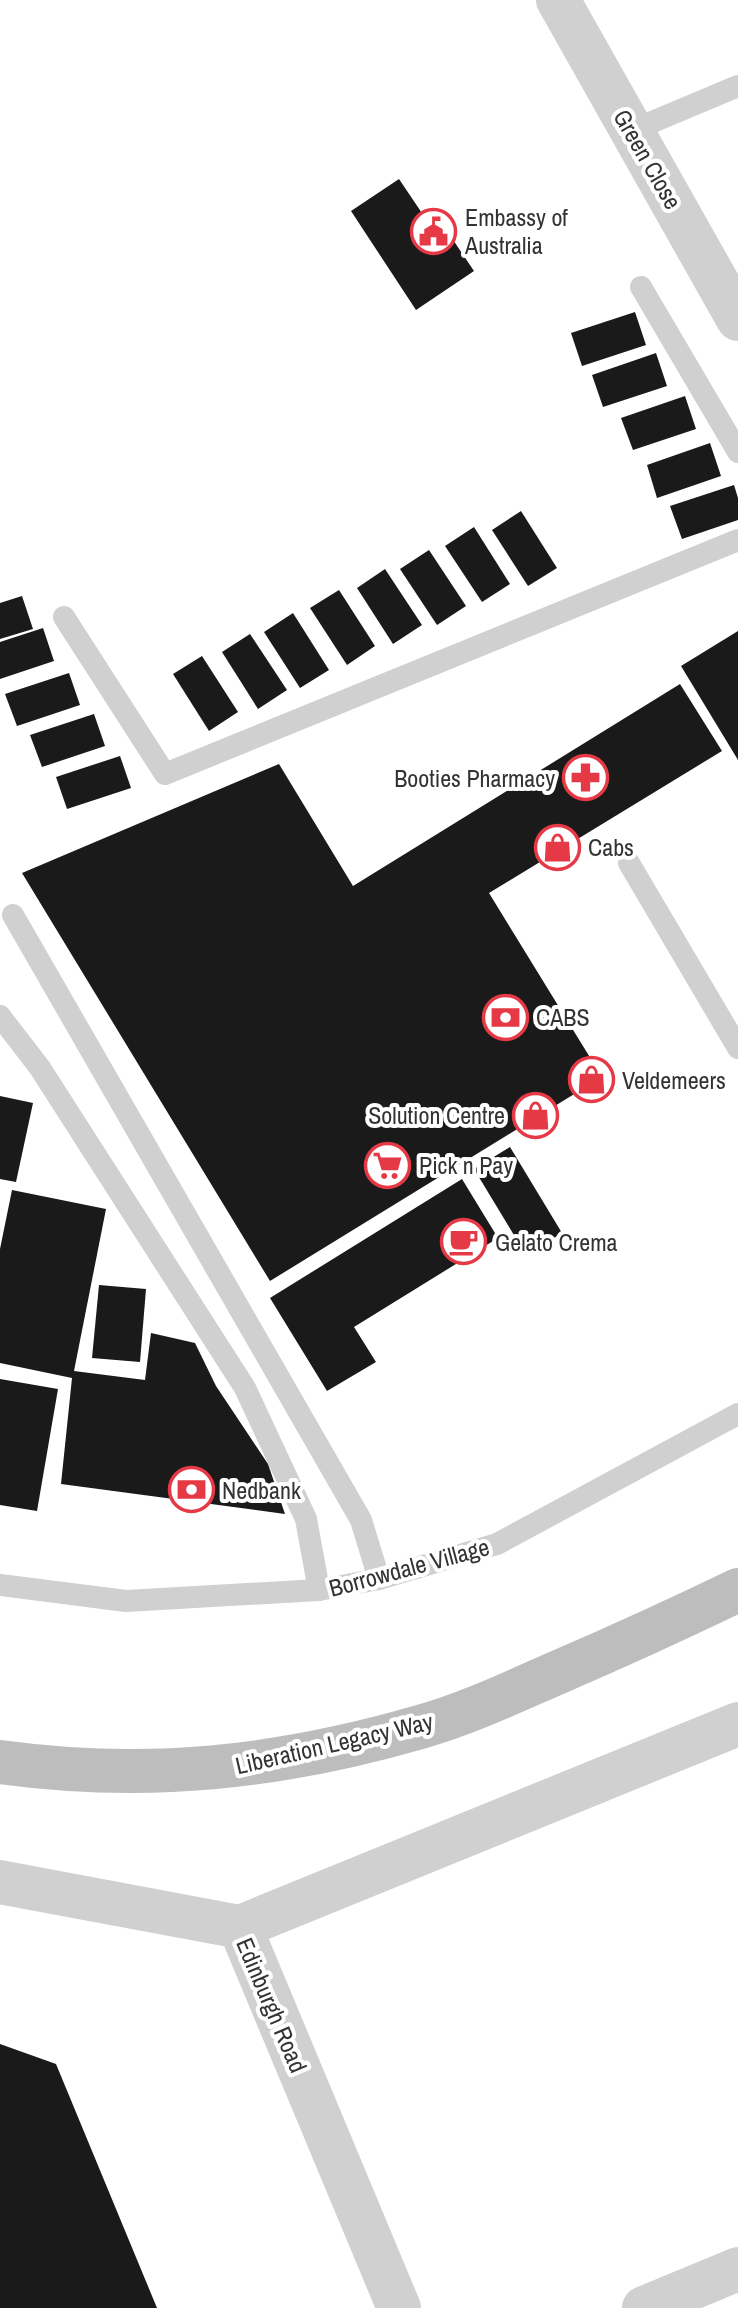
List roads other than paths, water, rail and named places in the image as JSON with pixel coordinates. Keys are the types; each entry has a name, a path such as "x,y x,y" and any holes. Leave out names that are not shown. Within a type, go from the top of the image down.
{"main road":[{"name":"Liberation Legacy Way","path":"0,1762 114,1772 209,1770 280,1761 422,1726 505,1696 665,1626 738,1590"}],"street":[{"name":"Green Close","path":"558,0 738,319"},
{"path":"240,1927 738,1724"},
{"name":"Edinburgh Road","path":"0,1882 240,1927 399,2308"},
{"path":"644,2308 738,2269"}],"lane":[{"path":"631,131 738,86"},
{"path":"641,287 738,452"},
{"path":"64,617 165,774 738,540"},
{"path":"629,863 738,1048"},
{"path":"13,915 361,1520 379,1579"},
{"path":"0,1016 40,1068 245,1388 306,1519 319,1590"},
{"name":"Borrowdale Village","path":"0,1585 126,1601 319,1590 379,1579 497,1544 738,1414"}],"place":[{"name":"Embassy of Australia","path":"434,231"},
{"name":"Booties Pharmacy","path":"586,778"},
{"name":"Cabs","path":"557,847"},
{"name":"CABS","path":"505,1017"},
{"name":"Veldemeers","path":"591,1080"},
{"name":"Solution Centre","path":"536,1115"},
{"name":"Pick n Pay","path":"388,1165"},
{"name":"Gelato Crema","path":"464,1242"},
{"name":"Nedbank","path":"191,1490"}]}
